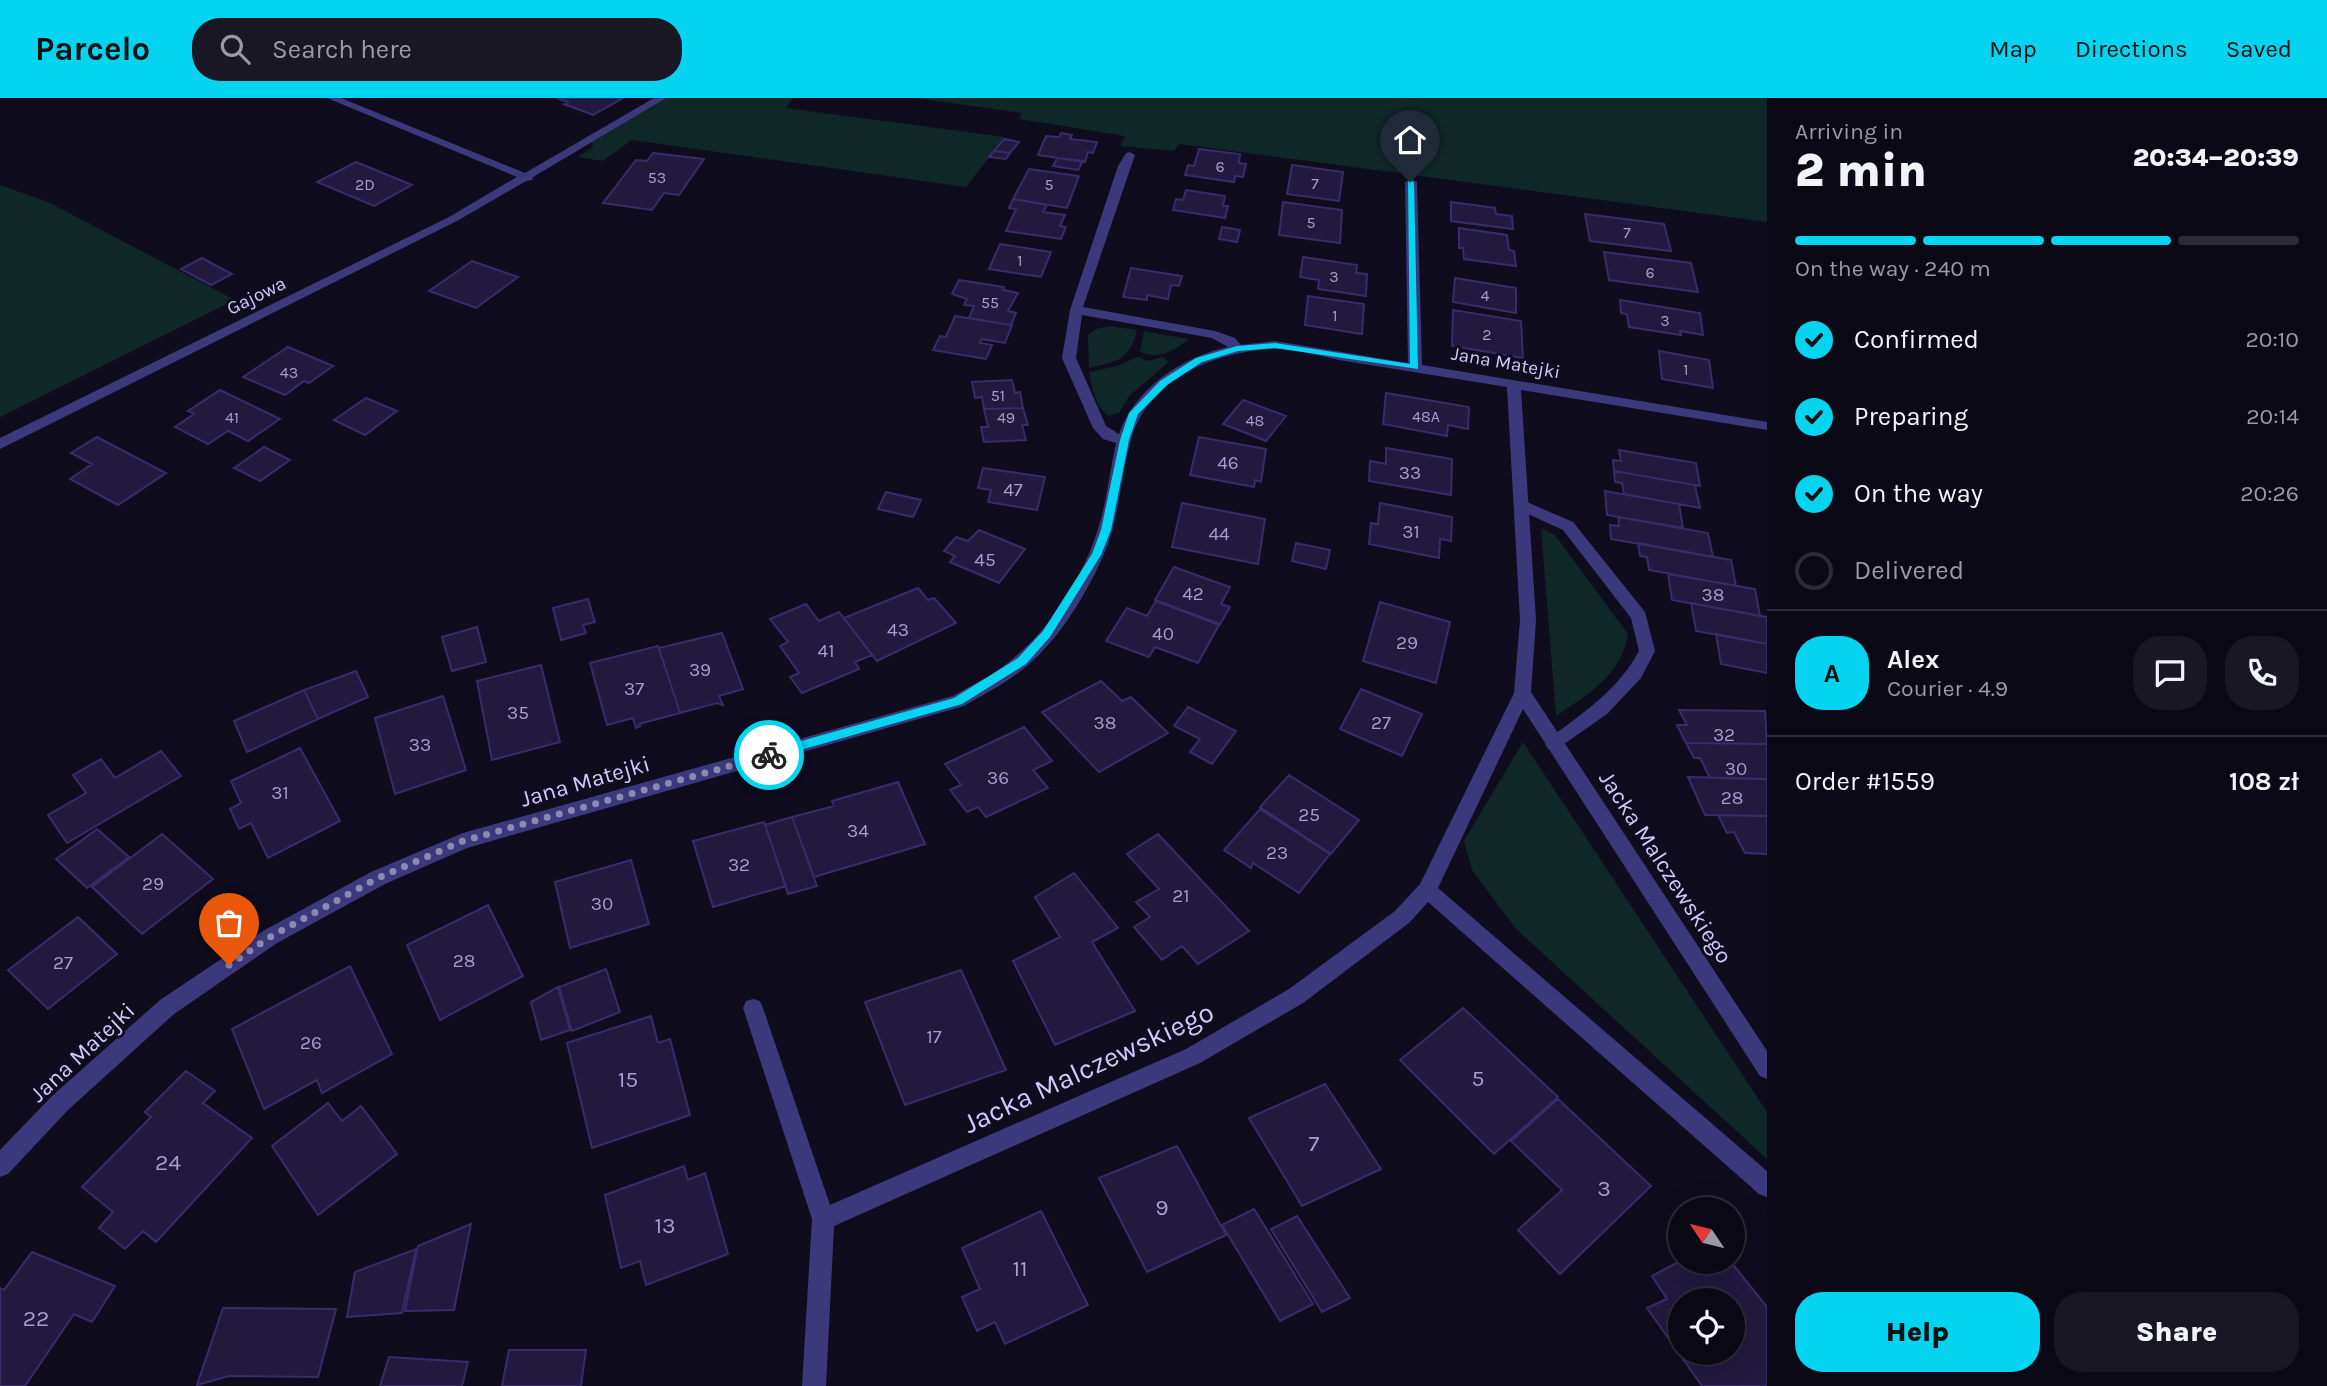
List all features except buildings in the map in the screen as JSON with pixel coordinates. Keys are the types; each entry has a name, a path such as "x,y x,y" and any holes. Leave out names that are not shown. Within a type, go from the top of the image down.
{"street":[{"path":"332,98 528,178"},
{"name":"Gajowa","path":"0,444 453,219 528,178 661,98"},
{"path":"1124,440 1108,436 1100,428 1069,358 1076,310 1130,155"},
{"path":"1410,182 1415,368"},
{"path":"1076,310 1214,335 1230,341 1237,349"},
{"name":"Jana Matejki","path":"0,1166 60,1103 167,1007 270,937 378,878 463,841 958,701 1022,661 1046,634 1082,582 1106,530 1124,440 1133,413 1164,383 1199,360 1237,349 1275,345 1767,426"},
{"name":"Jacka Malczewskiego","path":"823,1219 1193,1056 1296,996 1402,917 1427,890 1522,693 1528,620 1514,384"},
{"path":"1522,505 1568,527 1639,616 1647,651 1635,674 1601,709 1554,744"},
{"name":"Jacka Malczewskiego","path":"1522,693 1767,1069"},
{"path":"1427,890 1767,1185"},
{"path":"753,1008 823,1219 814,1386"}],"green space":[{"path":"662,98 793,98 786,108 1005,137 966,187 632,140 603,161 578,157 593,147 592,142"},
{"path":"916,98 1767,98 1767,222 1179,144 1174,151 1121,146 1125,136 1019,119 1022,113"},
{"path":"0,185 48,202 235,300 0,417"},
{"path":"1111,326 1137,330 1130,348 1115,361 1089,368 1088,335 1096,329"},
{"path":"1144,331 1189,339 1166,353 1147,354 1140,352"},
{"path":"1138,357 1148,361 1163,357 1169,362 1130,395 1119,413 1109,416 1097,402 1089,372 1117,366"},
{"path":"1541,528 1555,535 1628,634 1619,661 1611,672 1580,700 1556,716"},
{"path":"1523,742 1767,1112 1767,1159 1516,929 1472,870 1464,841"}],"way so far":[{"path":"229,965 270,937 378,878 463,841 769,755"}],"route":[{"path":"769,755 958,701 1022,661 1046,634 1082,582 1096,555 1106,530 1124,440 1133,413 1164,383 1199,360 1237,349 1275,345 1415,368 1410,182"}]}
